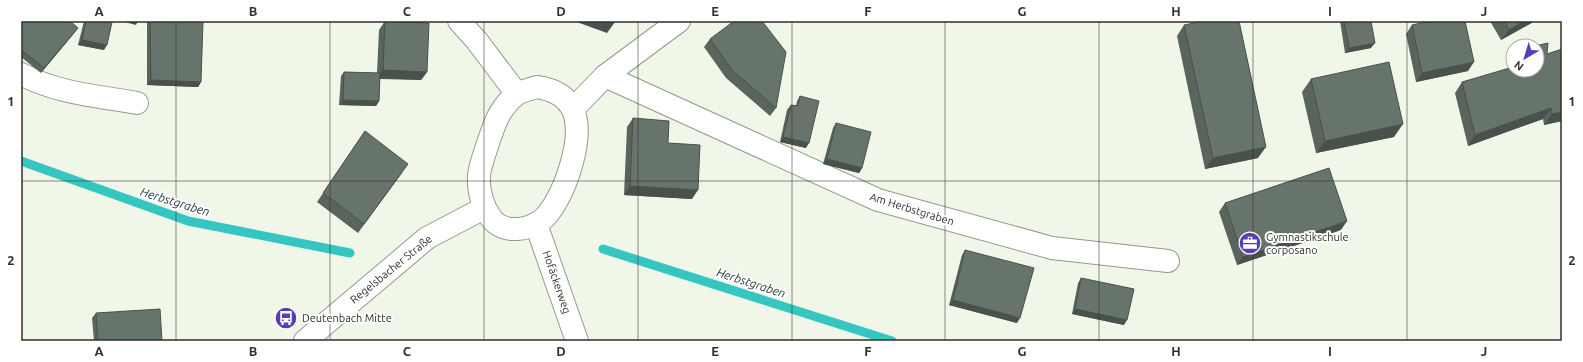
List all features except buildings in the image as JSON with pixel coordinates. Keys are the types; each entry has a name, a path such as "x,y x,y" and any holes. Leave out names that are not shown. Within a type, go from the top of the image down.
{"street":[{"path":"459,21 477,41 517,94"},
{"path":"573,109 606,76 679,21"},
{"path":"21,74 39,84 137,103"},
{"name":"Am Herbstgraben","path":"606,76 878,200 1052,248 1168,261"},
{"path":"536,87 549,89 561,95 573,109 578,127 575,146 568,174 555,204 546,216 536,224 520,230 506,228 493,220 484,208 480,192 479,174 498,115 517,94 536,87"},
{"name":"Regelsbacher Straße","path":"305,341 426,238 484,208"},
{"name":"Hofäckerweg","path":"536,224 577,341"}],"waterway":[{"name":"Herbstgraben","path":"21,161 188,221 350,253"},
{"name":"Herbstgraben","path":"603,249 892,341"}],"place":[{"name":"Gymnastikschule corposano","path":"1250,243"},
{"name":"Deutenbach Mitte","path":"286,318"}]}
